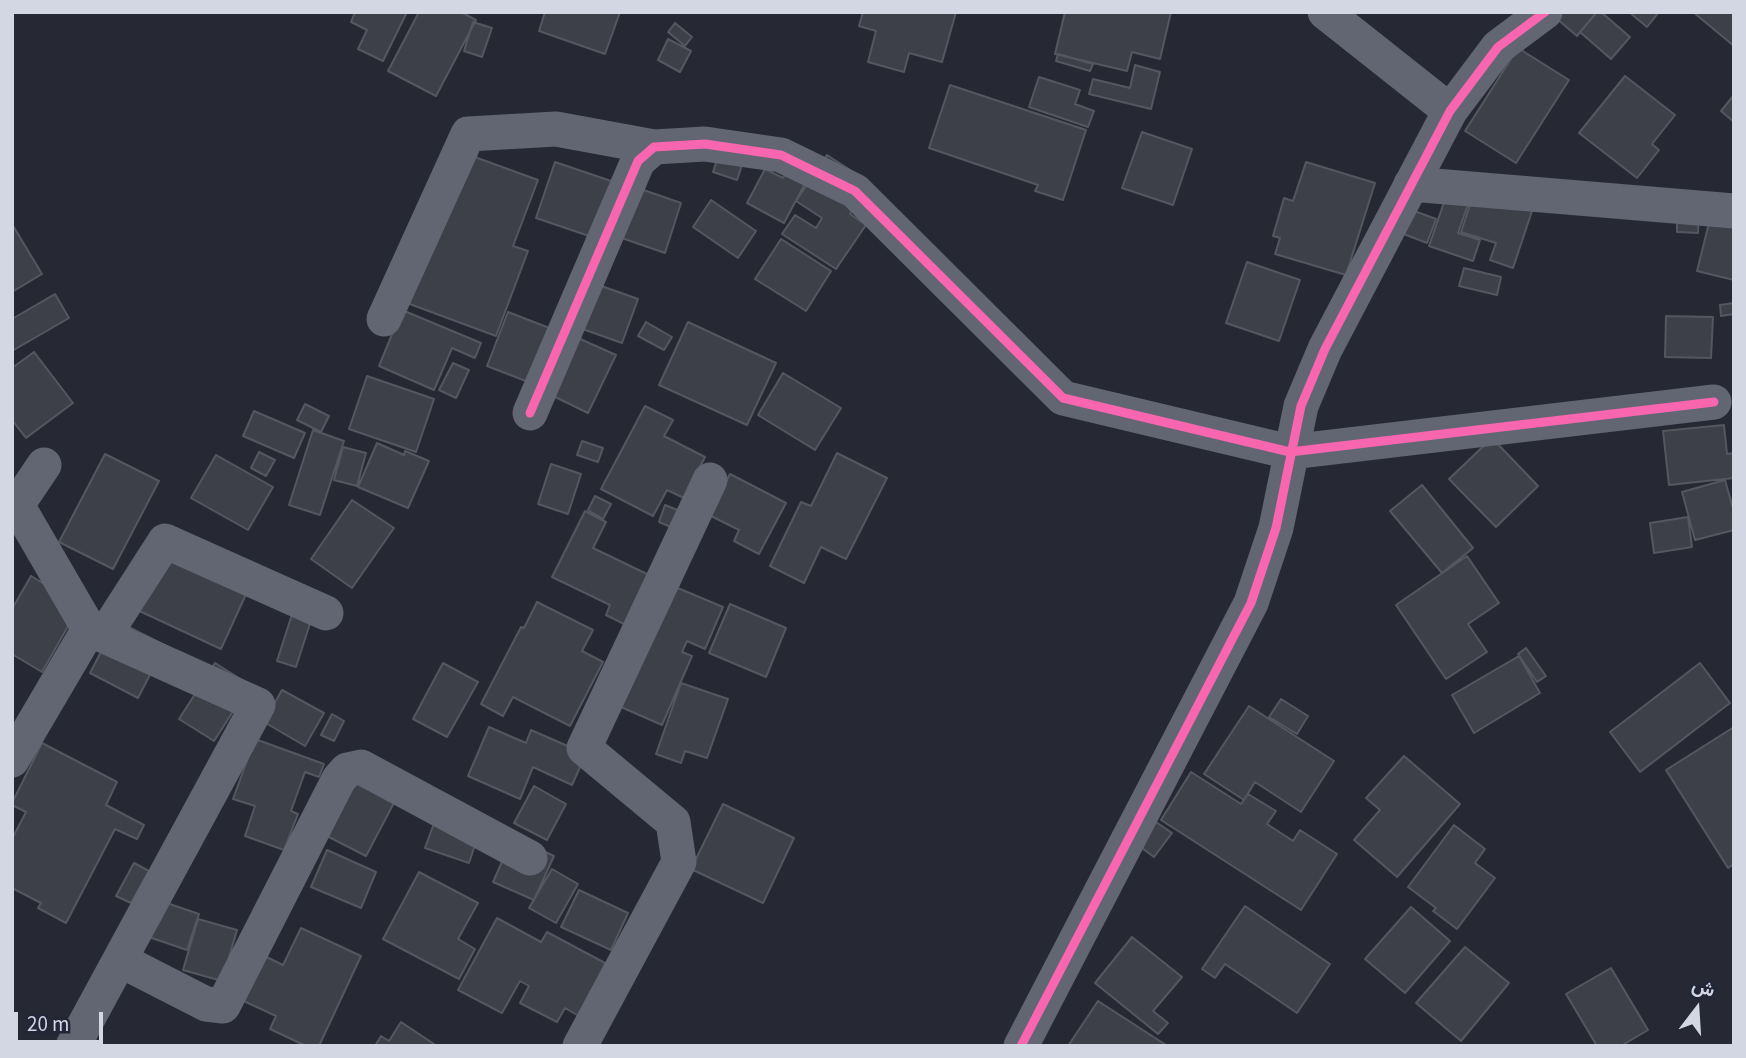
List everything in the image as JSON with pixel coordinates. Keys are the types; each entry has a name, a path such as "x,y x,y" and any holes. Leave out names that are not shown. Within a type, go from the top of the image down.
{"street":[{"path":"1325,12 1450,111"},
{"path":"1021,1046 1251,603 1276,528 1301,406 1325,349 1450,111 1498,47 1545,12"},
{"path":"384,319 468,135 556,129 654,147 705,144 781,155 855,191 1063,398 1290,452 1714,402"},
{"path":"530,412 638,161 654,147"},
{"path":"1410,184 1734,211"},
{"path":"44,465 17,505 97,632 258,705 73,1046"},
{"path":"580,1046 679,862 673,822 584,748 710,480"},
{"path":"12,760 97,632 165,541 326,613"},
{"path":"120,960 206,1004 223,1006 339,779 347,770 361,767 530,858"}],"building":[{"path":"355,12 407,12 383,61 358,49 367,30 351,22"},
{"path":"419,12 461,12 476,20 436,96 388,71"},
{"path":"545,12 620,12 605,54 539,31"},
{"path":"863,12 956,12 942,62 909,53 904,72 868,62 876,31 859,26"},
{"path":"1065,12 1171,12 1160,59 1132,52 1127,71 1055,54"},
{"path":"1563,12 1597,12 1577,36 1557,19"},
{"path":"1597,12 1601,12 1630,37 1611,59 1580,32"},
{"path":"1629,12 1659,12 1647,27"},
{"path":"1693,12 1734,12 1734,46"},
{"path":"473,22 492,28 482,57 464,51"},
{"path":"675,23 692,37 685,46 668,32"},
{"path":"668,39 691,51 680,72 658,60"},
{"path":"1518,48 1569,80 1516,163 1465,131"},
{"path":"1058,54 1093,64 1090,71 1056,61"},
{"path":"1135,65 1160,72 1151,109 1089,94 1093,79 1130,88"},
{"path":"1625,76 1675,115 1652,144 1659,150 1637,178 1579,133"},
{"path":"1039,77 1080,90 1075,104 1094,111 1088,127 1029,107"},
{"path":"950,85 1086,130 1063,200 1035,191 1038,185 929,148"},
{"path":"1734,95 1734,122 1721,111"},
{"path":"1142,132 1192,149 1173,205 1122,188"},
{"path":"723,142 747,150 737,180 713,172"},
{"path":"461,152 538,180 513,246 528,251 496,336 407,303"},
{"path":"827,155 870,183 850,214 866,225 836,269 782,234 795,215 816,228 822,218 796,201"},
{"path":"555,162 617,183 598,239 536,218"},
{"path":"1306,162 1375,183 1346,275 1275,254 1280,238 1273,236 1284,198 1293,201"},
{"path":"790,165 809,176 784,223 747,203 765,169 783,178"},
{"path":"1451,182 1473,190 1458,233 1480,240 1473,261 1429,246"},
{"path":"632,186 681,203 665,253 616,236"},
{"path":"1474,193 1537,196 1513,268 1490,260 1496,243 1461,232"},
{"path":"711,200 756,231 738,258 693,227"},
{"path":"1409,209 1436,219 1427,243 1401,233"},
{"path":"1712,211 1734,217 1734,280 1697,271"},
{"path":"1677,212 1699,212 1698,233 1677,232"},
{"path":"12,224 42,274 12,292"},
{"path":"781,239 831,271 806,311 755,279"},
{"path":"1247,262 1300,280 1279,341 1226,323"},
{"path":"1464,268 1501,277 1497,295 1459,286"},
{"path":"593,283 638,299 622,343 577,327"},
{"path":"55,294 69,318 12,351 12,319"},
{"path":"1734,303 1734,314 1721,316 1720,305"},
{"path":"402,310 481,343 475,358 452,348 434,390 379,366"},
{"path":"508,312 552,329 531,383 487,366"},
{"path":"1666,316 1713,317 1711,358 1665,357"},
{"path":"646,322 672,337 664,350 638,336"},
{"path":"688,322 776,363 747,425 659,385"},
{"path":"578,338 616,355 588,413 551,395"},
{"path":"34,352 73,403 26,438 12,420 12,368"},
{"path":"453,363 469,370 456,398 439,390"},
{"path":"783,373 841,408 815,450 758,415"},
{"path":"367,376 434,399 416,452 349,429"},
{"path":"305,404 329,416 321,432 297,420"},
{"path":"645,406 673,420 664,436 705,457 684,498 667,490 653,516 601,489"},
{"path":"254,411 305,433 294,458 243,436"},
{"path":"1724,425 1727,454 1734,453 1734,478 1669,485 1663,431"},
{"path":"313,430 344,441 320,515 289,505"},
{"path":"1492,438 1538,486 1496,527 1449,479"},
{"path":"582,441 603,448 598,462 577,455"},
{"path":"377,443 404,455 405,451 429,461 408,508 358,487"},
{"path":"343,447 366,453 357,486 334,480"},
{"path":"259,452 275,460 266,476 251,468"},
{"path":"837,453 887,478 846,559 821,547 804,583 770,566 801,502 811,506"},
{"path":"105,454 159,481 113,569 59,542"},
{"path":"216,455 273,487 248,530 191,498"},
{"path":"551,464 581,474 568,514 538,504"},
{"path":"730,474 786,503 759,554 734,541 739,530 709,515"},
{"path":"1725,480 1734,512 1734,530 1695,540 1682,492"},
{"path":"1422,485 1473,548 1442,573 1390,511"},
{"path":"595,496 611,504 603,519 588,510"},
{"path":"352,500 394,528 352,588 311,559"},
{"path":"665,505 680,511 673,528 659,522"},
{"path":"585,511 606,522 593,548 649,575 626,625 606,615 610,605 552,577"},
{"path":"1688,517 1692,547 1654,553 1650,523"},
{"path":"171,551 247,592 221,649 133,608"},
{"path":"1467,556 1499,603 1468,624 1487,652 1446,679 1396,605"},
{"path":"31,576 61,594 75,614 42,672 12,654 12,609"},
{"path":"673,586 723,607 705,649 687,641 682,652 692,656 662,725 621,707"},
{"path":"296,602 315,608 296,667 277,661"},
{"path":"537,602 593,630 582,651 603,662 570,726 513,697 503,716 481,704"},
{"path":"730,604 786,628 766,677 709,653"},
{"path":"117,621 172,649 156,663 138,698 90,673"},
{"path":"1526,648 1546,676 1537,682 1518,654"},
{"path":"1519,656 1540,693 1474,733 1452,695"},
{"path":"215,663 250,685 214,741 179,719"},
{"path":"443,663 478,682 447,737 413,719"},
{"path":"1700,663 1730,703 1640,772 1610,732"},
{"path":"681,683 728,699 707,758 685,751 681,763 656,754"},
{"path":"282,690 324,713 305,746 264,722"},
{"path":"1281,699 1308,716 1297,734 1269,717"},
{"path":"1249,706 1334,761 1301,812 1255,782 1244,800 1204,774"},
{"path":"332,714 344,721 334,741 321,735"},
{"path":"489,727 526,743 531,730 586,754 572,785 533,767 520,799 468,776"},
{"path":"1734,727 1734,864 1728,868 1666,770"},
{"path":"255,739 324,764 319,777 305,772 291,811 298,814 284,850 245,836 255,806 233,799"},
{"path":"42,743 117,782 106,805 144,825 137,839 115,829 66,923 38,908 41,903 12,888 12,839 26,812 12,803"},
{"path":"362,754 407,778 366,856 321,833"},
{"path":"1404,756 1460,804 1397,877 1354,840 1380,810 1366,798"},
{"path":"1191,772 1241,804 1248,794 1276,811 1267,824 1293,841 1300,830 1337,854 1301,910 1161,820"},
{"path":"534,786 566,804 547,840 514,823"},
{"path":"442,801 485,815 469,863 425,848"},
{"path":"723,804 794,838 763,903 691,869"},
{"path":"1156,822 1172,833 1154,857 1139,846"},
{"path":"1454,825 1485,849 1475,863 1495,878 1457,929 1433,911 1436,908 1408,887"},
{"path":"513,837 554,856 534,900 493,882"},
{"path":"327,850 376,872 361,908 311,887"},
{"path":"134,863 149,871 131,903 116,896"},
{"path":"552,869 578,884 556,923 529,908"},
{"path":"419,872 478,903 458,939 475,949 459,979 383,939"},
{"path":"579,890 628,913 611,950 561,927"},
{"path":"155,899 199,914 187,950 143,935"},
{"path":"1245,906 1330,964 1297,1013 1225,964 1215,978 1202,969"},
{"path":"1411,907 1450,941 1405,993 1365,959"},
{"path":"497,918 541,942 547,932 605,963 584,1019 565,1008 557,1022 520,1003 529,986 520,981 502,1013 458,990"},
{"path":"198,919 237,930 222,981 183,970"},
{"path":"301,928 361,956 319,1046 306,1046 270,1029 276,1016 233,996 254,951 283,965"},
{"path":"1132,937 1182,977 1153,1011 1168,1023 1158,1034 1095,983"},
{"path":"1465,947 1509,983 1461,1041 1416,1003"},
{"path":"1611,968 1648,1030 1621,1046 1597,1046 1566,994"},
{"path":"1098,1001 1166,1045 1068,1046"},
{"path":"401,1022 437,1046 375,1046 381,1036 389,1041"}],"cycle path":[{"path":"1021,1046 1251,603 1276,528 1301,406 1325,349 1450,111 1498,47 1545,12"},
{"path":"530,413 638,161 654,147 705,144 781,155 855,191 1063,398 1290,452 1714,402"}]}
